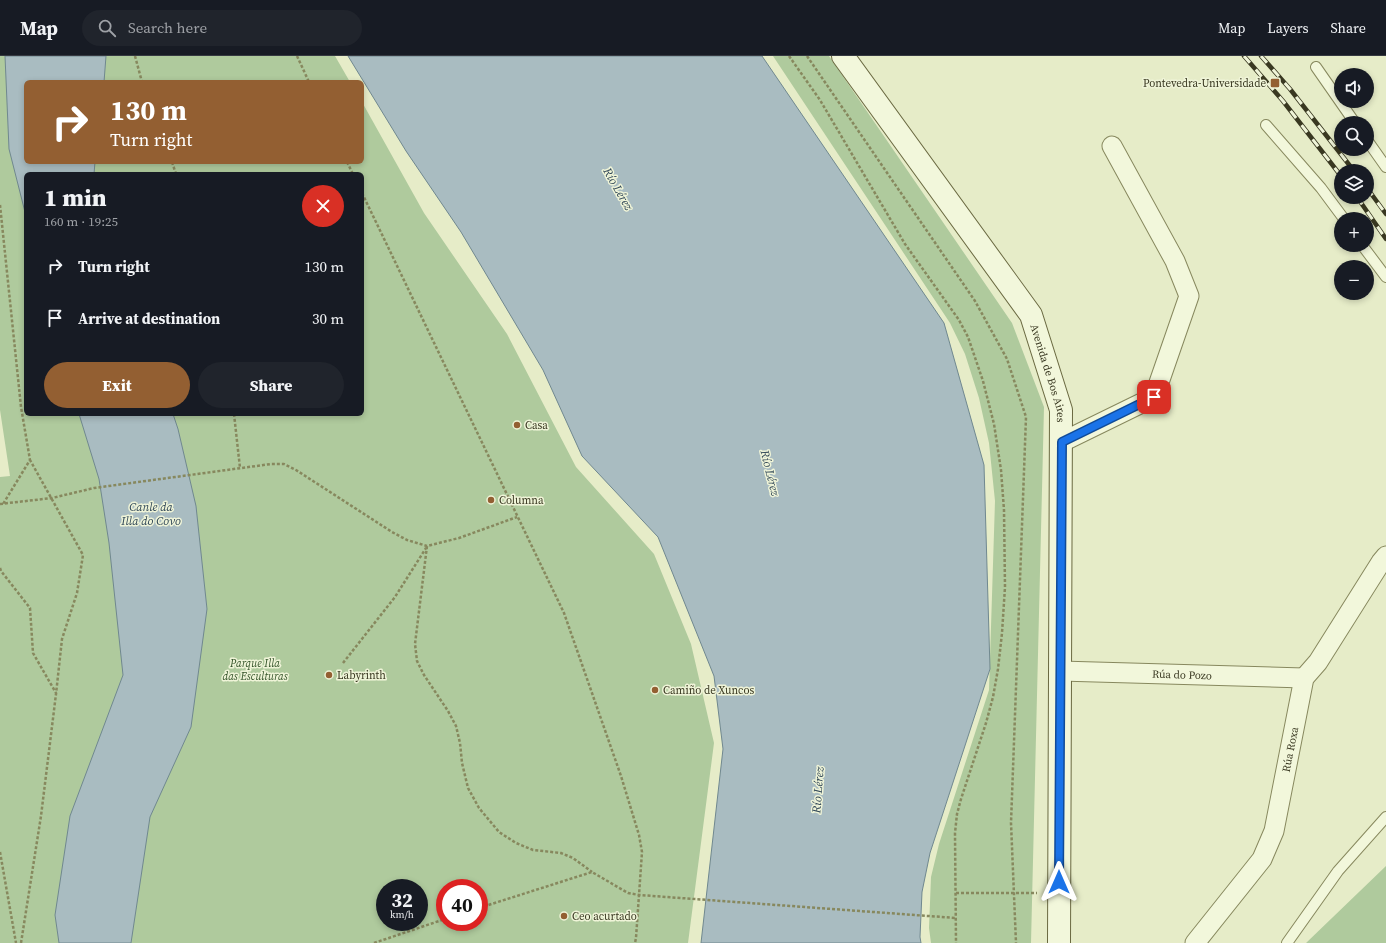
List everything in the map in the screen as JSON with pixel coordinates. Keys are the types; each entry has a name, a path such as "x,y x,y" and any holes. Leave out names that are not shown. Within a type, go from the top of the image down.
{"street":[{"name":"Avenida de Bos Aires","path":"843,56 1031,315 1061,410 1059,943"},
{"path":"1062,442 1154,397 1189,296 1176,261 1112,146"},
{"path":"1304,678 1318,662 1386,556"},
{"name":"Rúa do Pozo","path":"1060,671 1304,678"},
{"name":"Rúa Roxa","path":"1195,943 1262,859 1274,831 1304,678"}],"lane":[{"path":"1316,67 1350,116"},
{"path":"1266,125 1321,188 1339,212"},
{"path":"1374,150 1386,167"},
{"path":"1367,252 1386,278"},
{"path":"1287,943 1338,871 1386,817"}],"path":[{"path":"135,56 141,80"},
{"path":"297,56 308,80"},
{"path":"789,56 831,120 905,244 959,320 968,337 983,381 994,424 1002,470 1004,510 1005,587 1002,633 993,697 986,723 960,799 957,814 955,834 956,943"},
{"path":"807,56 975,300 1007,359 1026,417 1011,823 1016,943"},
{"path":"364,197 564,613 621,776 640,840 642,852 635,943"},
{"path":"0,205 21,407 30,460 84,555 77,593 62,640 41,816 21,943"},
{"path":"234,416 240,468"},
{"path":"1,504 30,460"},
{"path":"1,504 52,498 94,488 271,464 284,464 296,470 392,532 407,540 427,546 459,538 517,517"},
{"path":"427,546 415,644 417,661 424,675 456,726 468,788 479,808 499,832 516,843 533,850 561,853 573,858 592,872 628,894 956,918"},
{"path":"343,663 395,597 427,546"},
{"path":"1,570 30,608 33,653 56,694"},
{"path":"0,575 1,570"},
{"path":"0,852 16,943"},
{"path":"488,905 592,872"},
{"path":"956,893 1037,893"},
{"path":"374,943 436,922"}],"green space":[{"name":"Parque Illa das Esculturas","path":"0,56 335,56 349,80 24,80 24,164 364,164 364,106 424,213 507,334 576,467 654,554 691,644 714,743 688,943 0,943 0,477 10,476 0,410"},
{"path":"773,56 829,56 1012,323 1044,407 1031,943 931,943 929,928 931,877 939,844 989,690 995,501 989,443 979,398 965,354 950,323"},
{"path":"1386,866 1386,943 1306,943"}],"water":[{"path":"5,56 106,56 104,80 24,80 24,164 95,164 94,172 24,172 24,208 9,149"},
{"name":"Río Lérez","path":"348,56 762,56 944,323 984,465 990,669 930,853 922,892 921,943 701,943 723,749 714,676 658,537 582,456 543,370 461,232 406,151"},
{"name":"Canle da Illa do Covo","path":"80,416 174,416 196,506 207,609 191,727 150,817 131,943 59,943 55,915 70,816 123,675 109,543 99,479"}],"railway":[{"path":"1244,56 1283,101 1334,167"},
{"path":"1261,56 1290,89 1349,164"},
{"path":"1374,198 1386,214"},
{"path":"1362,204 1386,239"}],"place":[{"name":"Pontevedra-Universidade","path":"1275,83"},
{"name":"Casa","path":"517,425"},
{"name":"Columna","path":"491,500"},
{"name":"Labyrinth","path":"329,675"},
{"name":"Camiño de Xuncos","path":"655,690"},
{"name":"Ceo acurtado","path":"564,916"}],"route":[{"path":"1059,882 1062,442 1154,397"}]}
